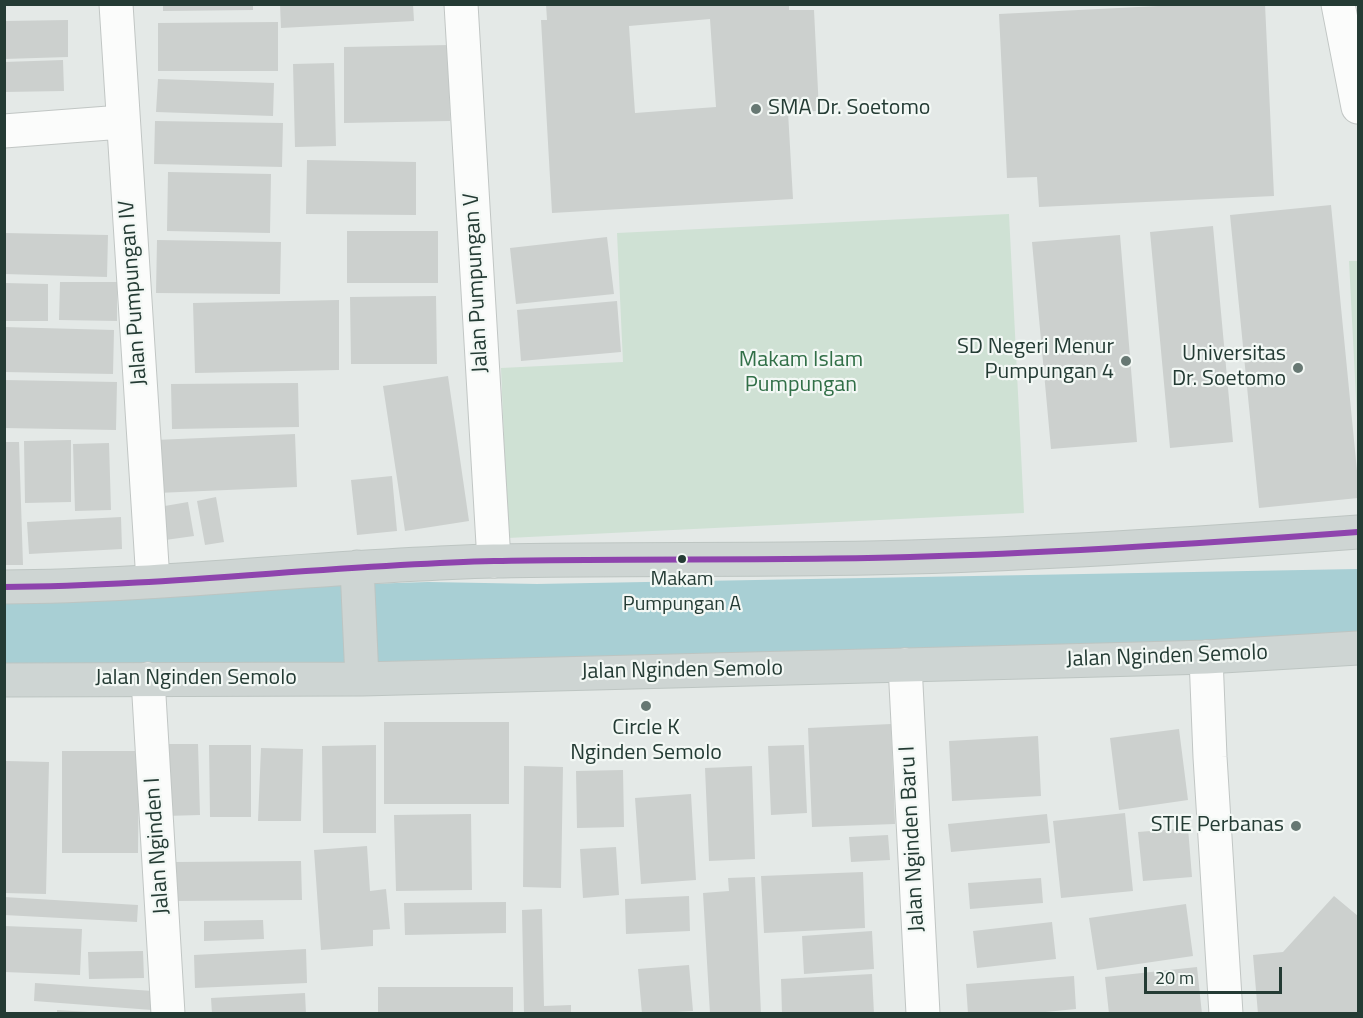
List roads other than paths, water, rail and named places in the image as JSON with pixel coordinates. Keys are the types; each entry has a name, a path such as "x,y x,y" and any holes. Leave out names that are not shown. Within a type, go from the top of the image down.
{"main road":[{"path":"4,587 153,581 358,582 494,561 909,558 1133,548 1359,532"},
{"path":"358,582 362,666"},
{"name":"Jalan Nginden Semolo","path":"4,680 148,693 362,666 905,665 1206,657 1359,648"}],"street":[{"name":"Jalan Pumpungan IV","path":"116,4 153,581"},
{"name":"Jalan Pumpungan V","path":"461,4 494,561"},
{"path":"1338,4 1359,107"},
{"path":"4,131 122,122"},
{"path":"1206,657 1226,1014"},
{"name":"Jalan Nginden Baru I","path":"905,665 923,1014"},
{"name":"Jalan Nginden I","path":"148,693 168,1014"}],"waterway":[{"path":"4,637 429,623 537,625 1358,610"}],"place":[{"name":"SMA Dr. Soetomo","path":"756,109"},
{"name":"SD Negeri Menur Pumpungan 4","path":"1126,361"},
{"name":"Universitas Dr. Soetomo","path":"1298,368"},
{"name":"Makam Pumpungan A","path":"682,559"},
{"name":"Circle K Nginden Semolo","path":"646,706"},
{"name":"STIE Perbanas","path":"1296,826"}],"park label":[{"name":"Makam Islam Pumpungan","path":"801,374"}]}
